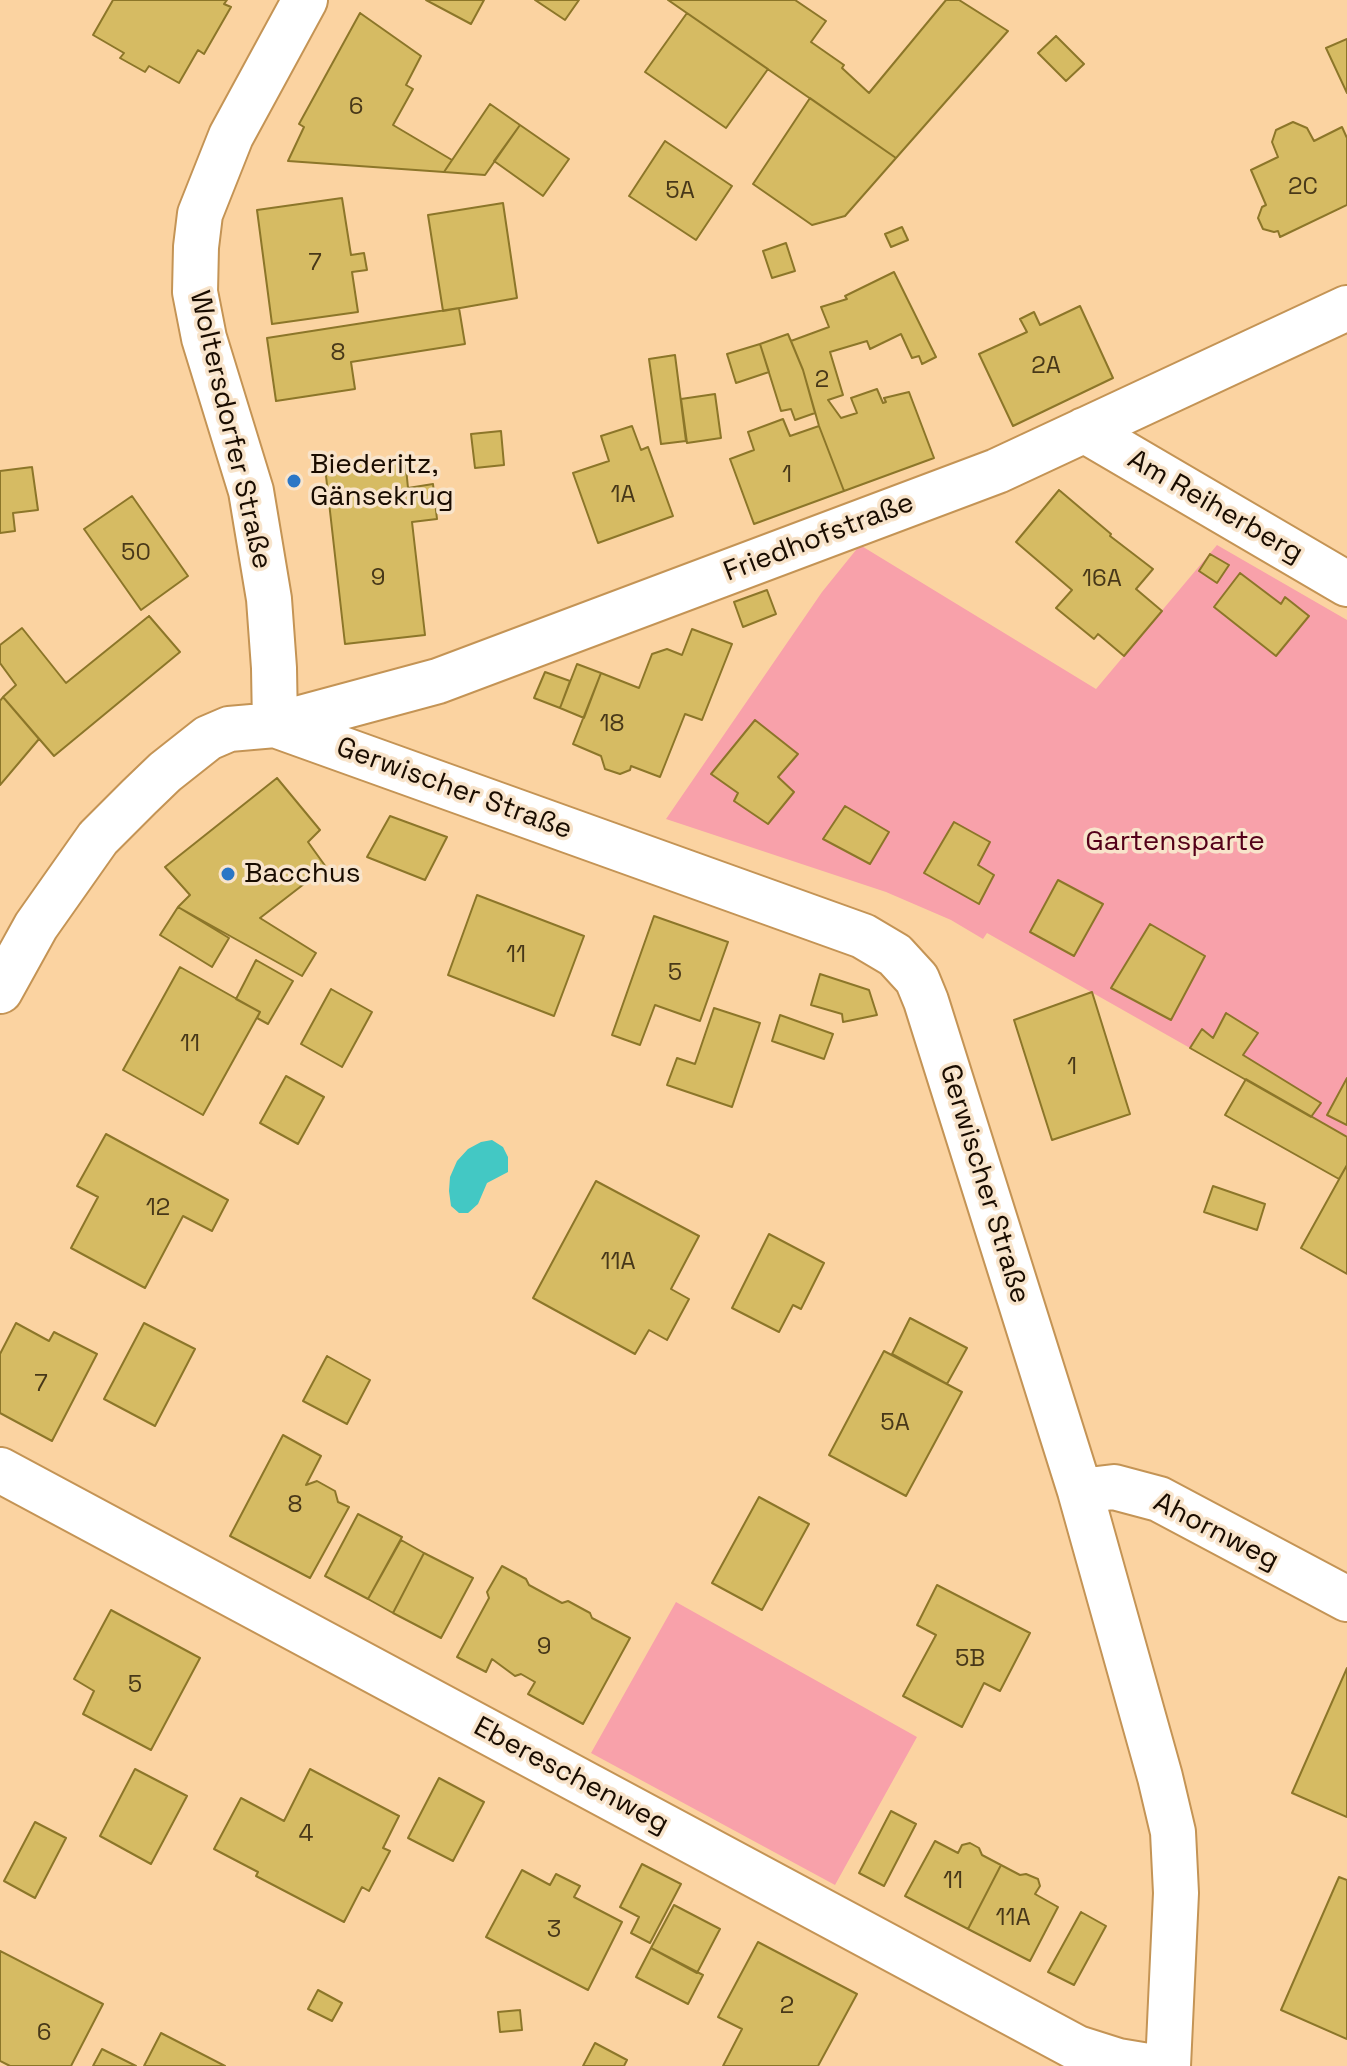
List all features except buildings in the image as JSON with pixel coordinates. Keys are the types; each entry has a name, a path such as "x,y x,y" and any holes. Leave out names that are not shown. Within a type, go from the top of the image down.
{"street":[{"name":"Woltersdorfer Straße","path":"275,725 269,599 251,491 204,338 195,292 196,247 200,214 231,136 305,0"},
{"name":"Friedhofstraße","path":"275,725 438,681 997,471 1347,308"},
{"name":"Am Reiherberg","path":"1084,430 1347,584"},
{"path":"0,991 36,926 98,838 139,797 208,738 229,729 275,725"},
{"name":"Gerwischer Straße","path":"275,725 863,936 885,947 917,979 1080,1491 1173,1832 1176,1893 1168,2066"},
{"name":"Ebereschenweg","path":"0,1470 1077,2048 1118,2061 1148,2066"},
{"name":"Ahornweg","path":"1080,1491 1114,1487 1159,1499 1347,1599"}],"green space":[{"name":"Gartensparte","path":"860,545 1096,689 1217,545 1347,620 1347,1137 987,933 983,939 951,920 886,892 666,819 822,592"},
{"path":"676,1602 917,1737 835,1885 591,1753"}],"water":[{"path":"492,1140 503,1147 508,1157 508,1172 487,1183 478,1204 468,1213 459,1213 451,1206 449,1191 450,1177 457,1161 468,1149"}],"place":[{"name":"Biederitz, Gänsekrug","path":"294,481"},
{"name":"Bacchus","path":"228,874"}]}
